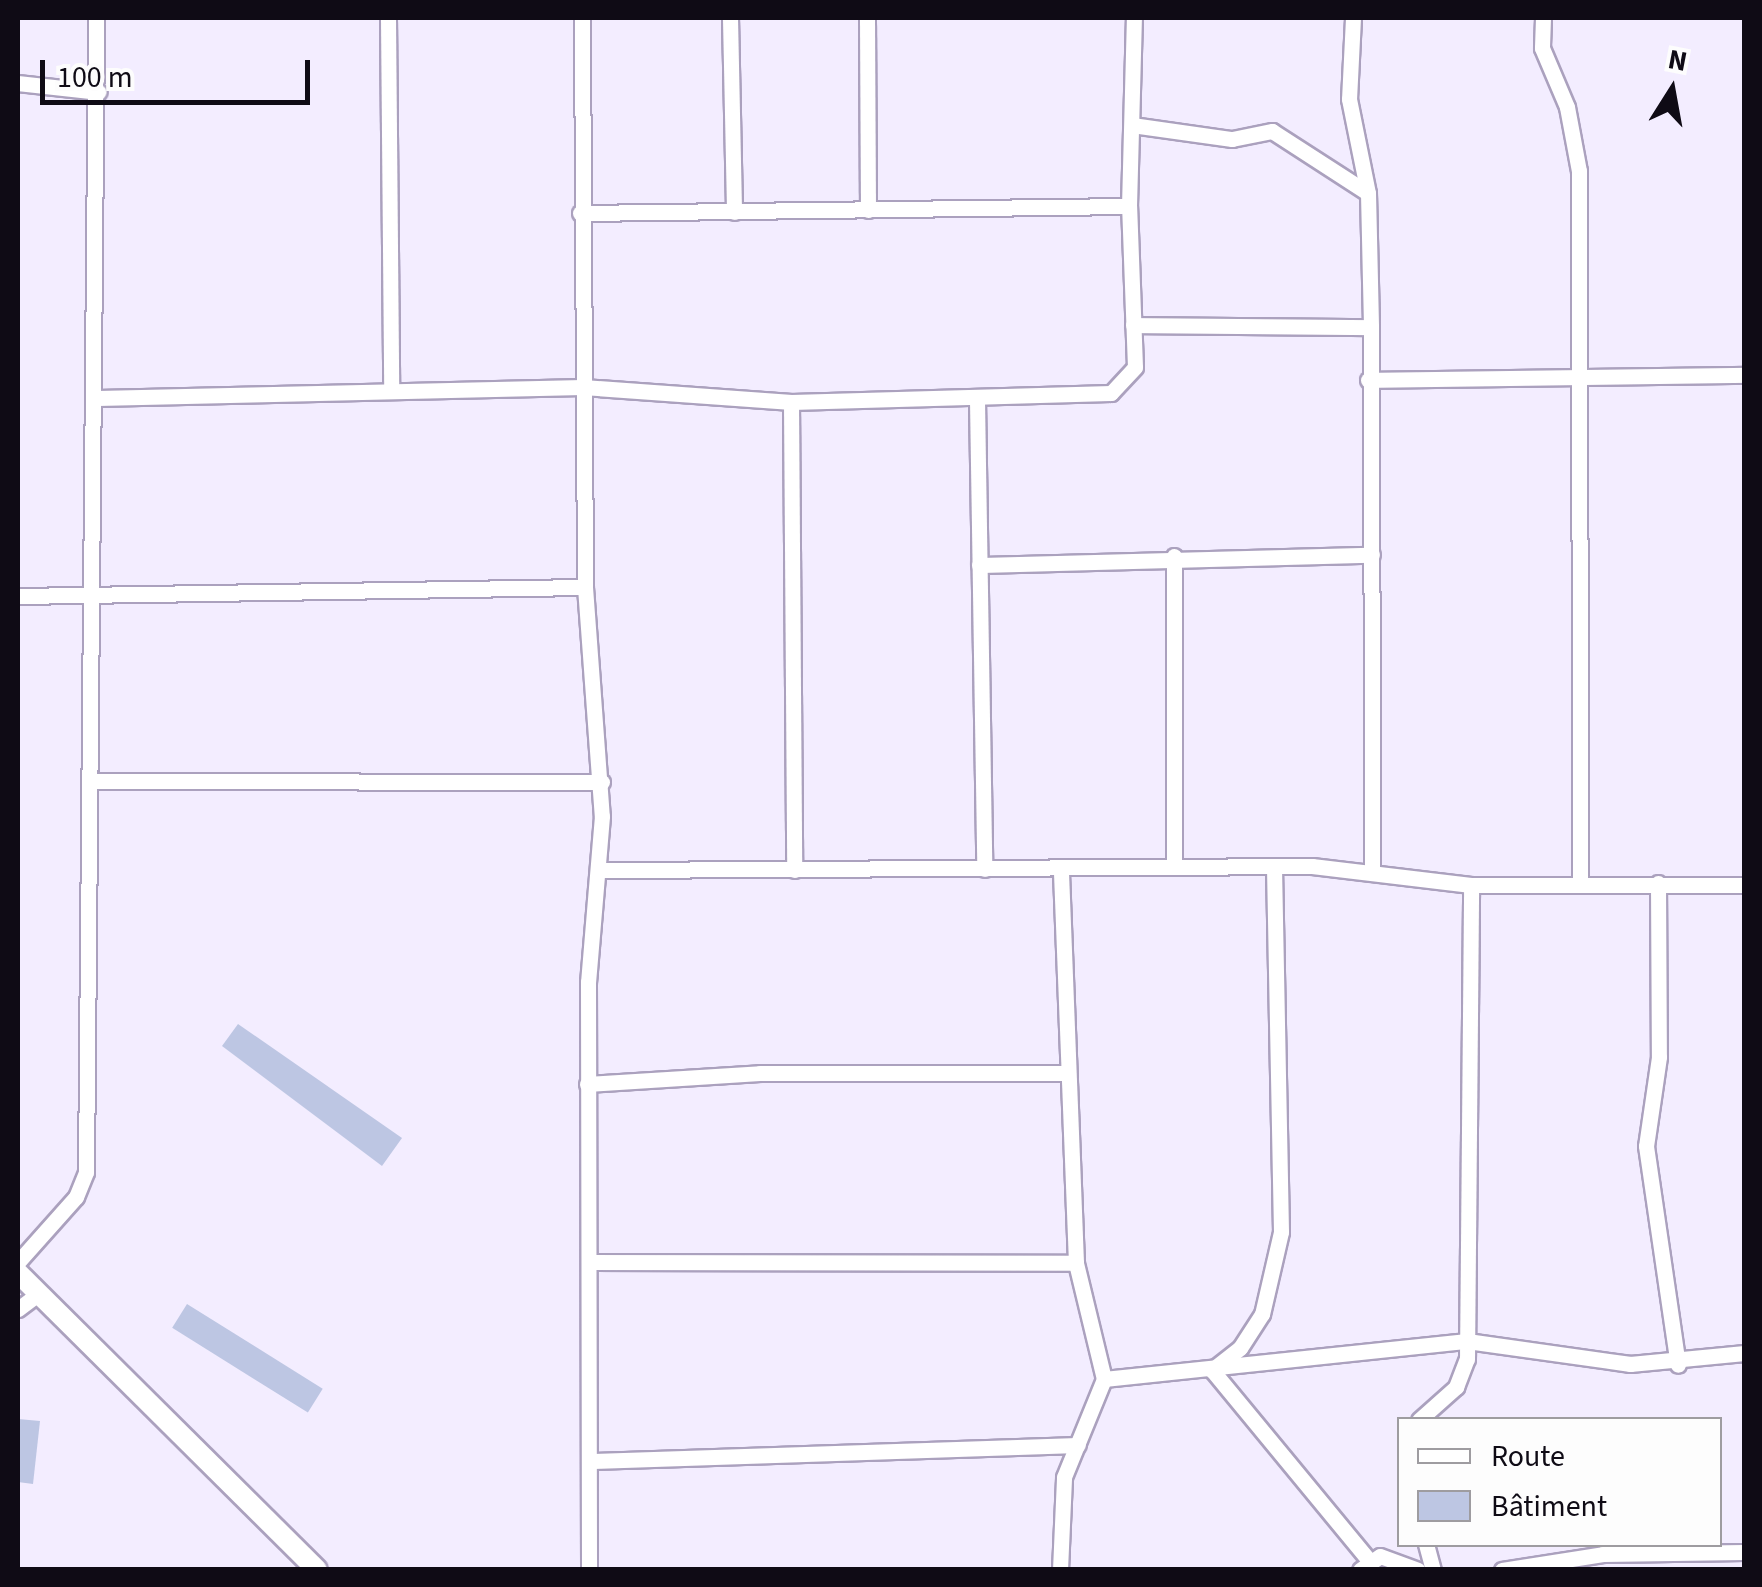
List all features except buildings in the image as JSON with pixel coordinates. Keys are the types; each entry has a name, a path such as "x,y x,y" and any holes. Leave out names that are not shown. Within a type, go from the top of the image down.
{"street":[{"path":"18,1262 76,1198 86,1172 98,398 96,18"},
{"path":"388,18 390,389"},
{"path":"582,18 580,213 585,587 602,782 602,870 587,1084 593,1461 589,1570"},
{"path":"730,18 734,212"},
{"path":"867,18 868,210"},
{"path":"98,398 583,387 791,402 1111,394 1135,367 1129,206 1134,18"},
{"path":"1353,18 1349,99 1368,193 1372,871"},
{"path":"1543,18 1542,48 1567,107 1580,171 1580,884"},
{"path":"18,83 98,92"},
{"path":"1132,125 1232,139 1272,131 1368,193"},
{"path":"580,213 1129,206"},
{"path":"1134,325 1370,327"},
{"path":"1368,380 1744,374"},
{"path":"976,400 984,869"},
{"path":"791,402 794,870"},
{"path":"979,565 1174,556 1372,555"},
{"path":"1174,556 1174,867"},
{"path":"18,596 585,587"},
{"path":"94,781 602,782"},
{"path":"602,870 1274,867 1372,871 1471,885 1744,885"},
{"path":"1212,1370 1240,1348 1262,1314 1281,1232 1274,867"},
{"path":"1060,1570 1062,1489 1104,1379 1076,1263 1061,868"},
{"path":"1658,883 1660,1057 1646,1146 1678,1365"},
{"path":"1422,1417 1461,1380 1467,1342 1471,885"},
{"path":"587,1084 760,1073 1068,1072"},
{"path":"591,1262 1076,1263"},
{"path":"18,1272 317,1570"},
{"path":"18,1309 38,1294"},
{"path":"1104,1379 1467,1342 1678,1365 1744,1354"},
{"path":"1212,1370 1365,1566 1395,1558 1418,1570"},
{"path":"593,1461 1078,1445"},
{"path":"1502,1570 1603,1554 1744,1552"}]}
